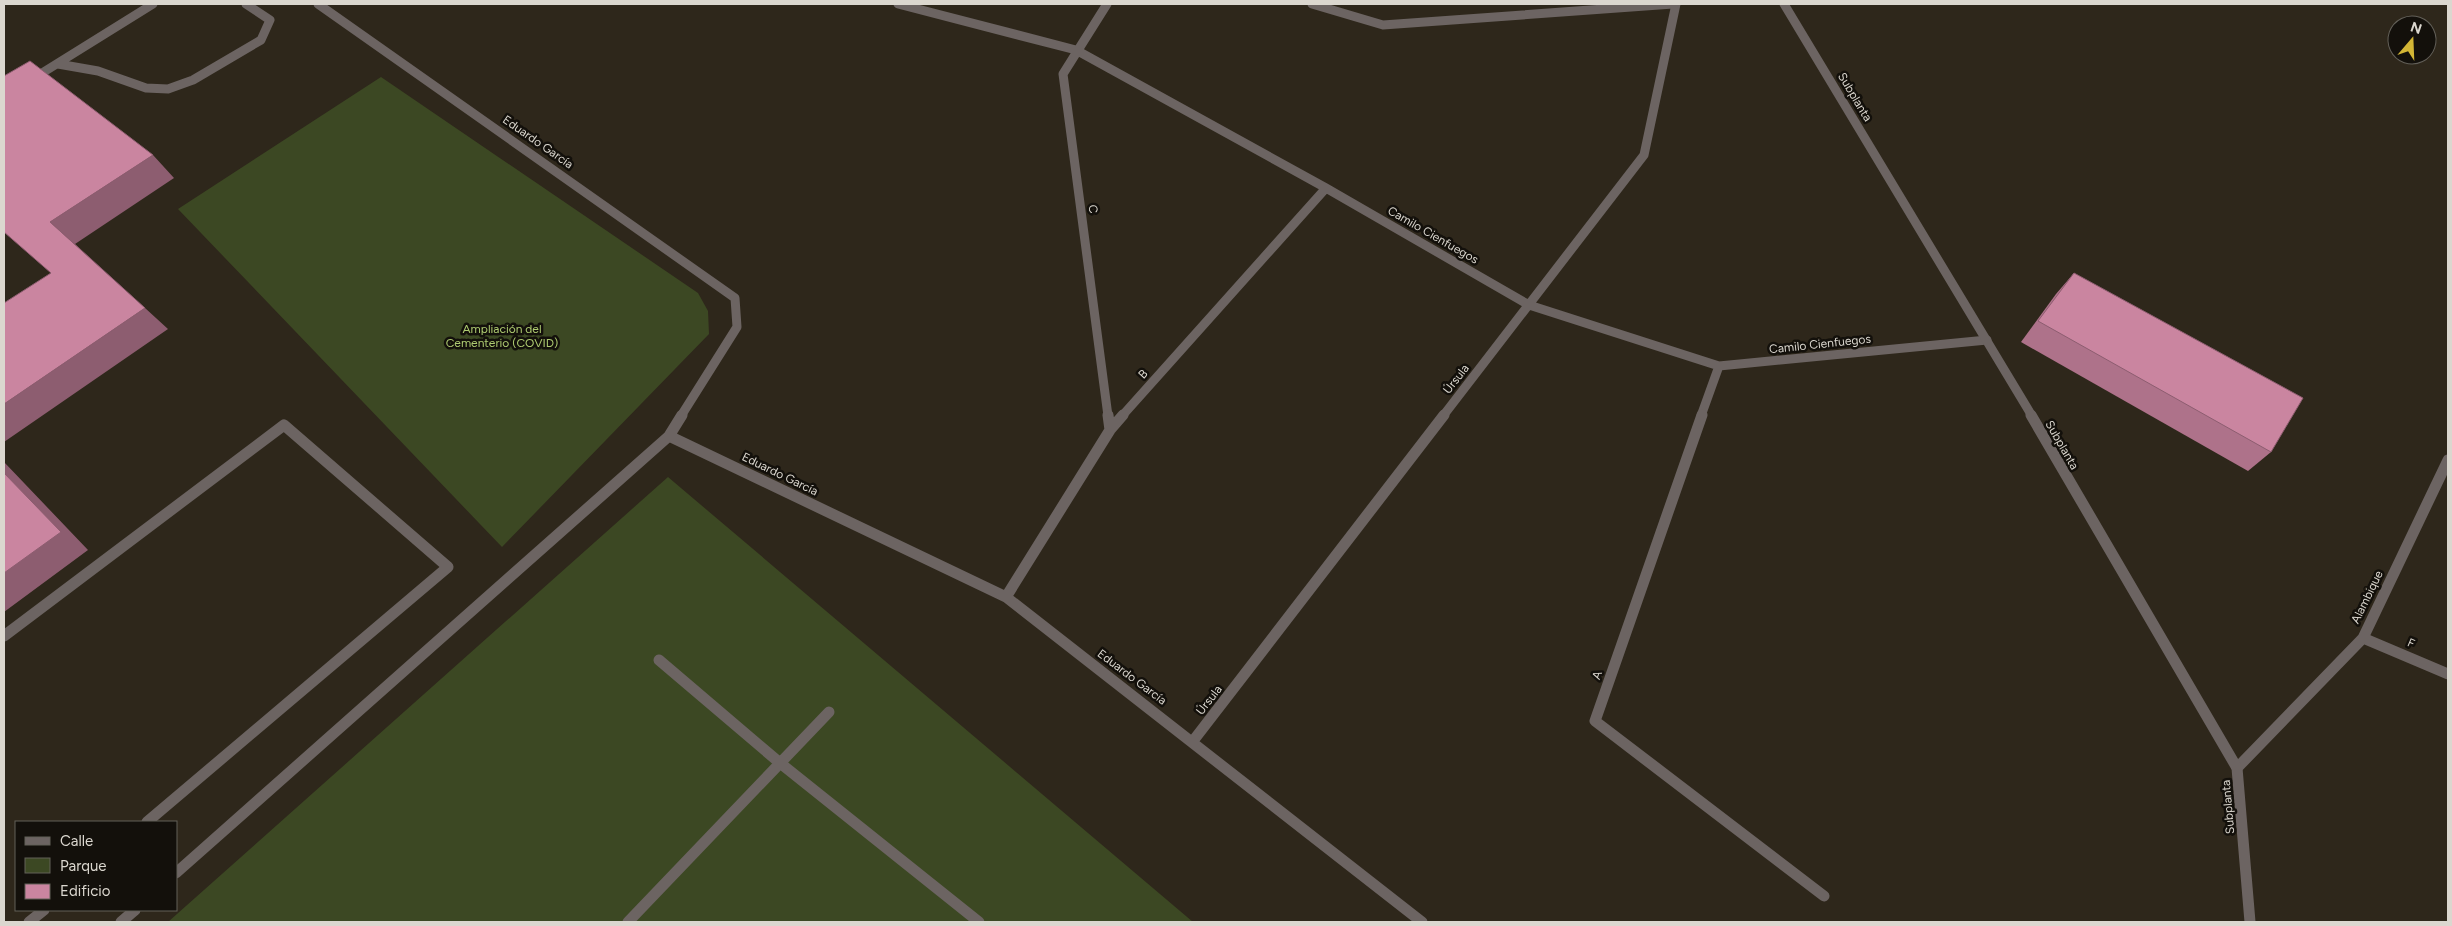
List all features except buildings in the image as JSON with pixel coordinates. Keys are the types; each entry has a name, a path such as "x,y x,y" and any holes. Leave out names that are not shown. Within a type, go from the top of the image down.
{"street":[{"path":"27,82 153,4"},
{"path":"58,64 98,70 146,88 168,89 193,80 261,40 270,20 246,4"},
{"name":"Eduardo García","path":"318,4 735,298 737,327 669,436 1006,597 1193,740 1422,922"},
{"name":"Camilo Cienfuegos","path":"898,4 1076,50 1326,188 1529,305 1719,366 1986,340"},
{"name":"C","path":"1107,4 1076,50 1063,74 1110,430"},
{"path":"1312,4 1383,25 1675,4"},
{"name":"Úrsula","path":"1193,740 1644,155 1675,4"},
{"name":"Subplanta","path":"1784,4 1986,340 2237,768 2250,922"},
{"name":"B","path":"1006,597 1110,430 1326,188"},
{"name":"A","path":"1719,366 1595,720 1824,896"},
{"path":"4,636 284,425 448,567 149,821"},
{"path":"178,871 669,436"},
{"name":"Alambique","path":"2237,768 2362,638 2448,460"},
{"name":"F","path":"2362,638 2448,674"},
{"path":"659,660 780,763 979,922"},
{"path":"628,922 829,712"},
{"path":"29,922 43,911"},
{"path":"121,922 134,911"}],"green space":[{"name":"Ampliación del Cementerio (COVID)","path":"381,77 698,293 708,311 709,334 502,547 178,209"},
{"path":"668,477 1193,922 168,922"}]}
